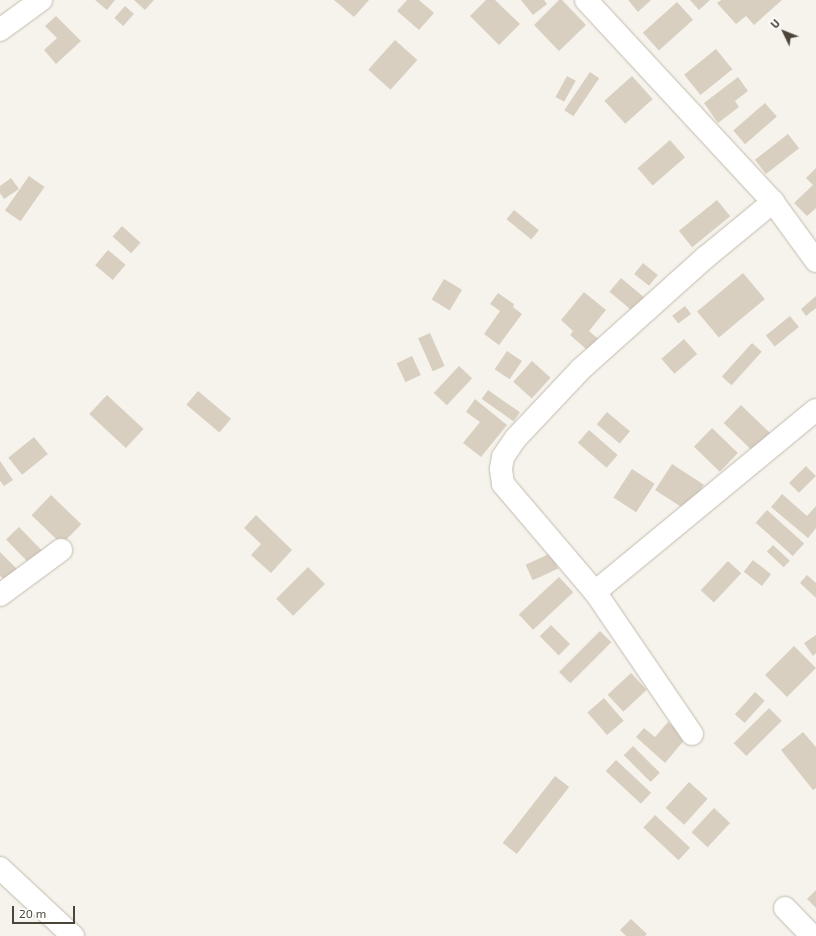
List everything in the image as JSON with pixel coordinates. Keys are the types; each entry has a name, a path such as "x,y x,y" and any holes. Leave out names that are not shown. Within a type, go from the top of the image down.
{"street":[{"path":"0,30 41,0"},
{"path":"586,0 773,202 816,261"},
{"path":"692,734 594,592 503,484 501,470 503,457 516,438 581,369 706,257 773,202"},
{"path":"594,592 816,410"},
{"path":"0,595 61,550"},
{"path":"0,868 73,936"},
{"path":"786,908 812,936"}],"building":[{"path":"95,0 115,0 107,10"},
{"path":"134,0 154,0 145,10"},
{"path":"334,0 369,0 354,17"},
{"path":"407,0 419,0 434,13 419,30 397,11"},
{"path":"486,0 495,0 520,24 499,45 470,16"},
{"path":"521,0 544,0 547,4 533,15"},
{"path":"559,0 562,0 586,25 559,51 534,25"},
{"path":"628,0 651,0 638,12"},
{"path":"690,0 710,0 699,10"},
{"path":"721,0 782,0 754,25 746,16 736,24 717,3"},
{"path":"677,2 693,20 659,51 643,33"},
{"path":"125,6 134,14 123,26 114,18"},
{"path":"56,16 81,41 56,64 44,50 57,38 45,26"},
{"path":"395,40 417,60 391,90 368,70"},
{"path":"716,49 732,69 700,95 684,75"},
{"path":"590,72 599,78 573,116 564,110"},
{"path":"567,76 576,81 564,102 555,97"},
{"path":"632,76 653,99 625,124 605,101"},
{"path":"738,77 748,91 735,101 739,107 718,123 704,103"},
{"path":"765,103 777,117 745,144 733,131"},
{"path":"788,134 799,148 766,174 755,160"},
{"path":"670,140 685,157 653,186 638,168"},
{"path":"816,168 816,208 807,216 794,203 813,185 806,178"},
{"path":"29,176 45,187 20,221 5,210"},
{"path":"11,178 19,189 4,199 0,193 0,186"},
{"path":"717,200 730,216 692,247 679,231"},
{"path":"514,210 539,230 531,239 506,219"},
{"path":"122,226 141,243 131,253 113,236"},
{"path":"108,250 126,265 113,280 95,265"},
{"path":"643,263 658,275 649,286 634,274"},
{"path":"743,273 765,299 719,338 697,312"},
{"path":"621,278 644,297 632,311 609,292"},
{"path":"444,279 462,290 450,310 432,300"},
{"path":"584,292 606,310 589,331 602,342 592,354 570,335 573,331 561,320"},
{"path":"498,293 514,304 513,307 522,314 499,345 484,334 500,311 490,304"},
{"path":"816,296 816,308 806,316 801,309"},
{"path":"685,306 691,314 678,324 672,316"},
{"path":"790,316 799,327 775,346 766,336"},
{"path":"430,333 445,366 433,371 418,338"},
{"path":"684,339 697,354 674,374 661,359"},
{"path":"752,343 762,352 732,385 722,376"},
{"path":"507,351 522,361 510,379 495,369"},
{"path":"412,356 421,375 405,382 397,363"},
{"path":"532,361 551,378 532,399 513,382"},
{"path":"459,366 472,378 447,405 434,393"},
{"path":"488,390 520,412 514,421 482,399"},
{"path":"198,391 231,419 219,432 186,405"},
{"path":"107,395 144,429 126,448 89,414"},
{"path":"475,399 507,425 481,457 463,443 480,422 466,412"},
{"path":"741,405 773,436 756,454 724,423"},
{"path":"607,412 630,431 620,444 597,424"},
{"path":"712,428 738,453 720,472 694,447"},
{"path":"589,430 618,455 607,468 578,443"},
{"path":"34,437 48,454 22,475 8,458"},
{"path":"0,461 13,480 4,486 0,481"},
{"path":"672,464 704,485 687,511 655,490"},
{"path":"806,466 816,476 799,493 789,483"},
{"path":"632,469 655,484 636,512 613,498"},
{"path":"782,494 807,516 816,506 816,528 808,538 771,507"},
{"path":"51,495 81,524 62,544 32,515"},
{"path":"767,510 804,543 793,556 756,523"},
{"path":"256,515 292,550 271,573 251,555 261,544 244,528"},
{"path":"19,527 45,554 32,566 6,540"},
{"path":"773,545 790,561 784,567 767,552"},
{"path":"0,552 19,571 8,583 0,576"},
{"path":"551,553 558,568 533,580 526,565"},
{"path":"753,560 771,574 762,586 744,572"},
{"path":"728,561 741,573 714,603 701,590"},
{"path":"308,567 325,584 293,616 276,599"},
{"path":"807,575 816,583 816,598 800,583"},
{"path":"559,577 573,592 533,630 519,615"},
{"path":"551,625 570,644 559,655 540,636"},
{"path":"600,631 611,642 570,683 559,672"},
{"path":"816,635 816,653 813,656 804,643"},
{"path":"794,646 816,668 787,697 765,675"},
{"path":"631,673 647,690 623,712 608,695"},
{"path":"755,692 765,701 745,723 735,714"},
{"path":"604,698 624,721 607,735 587,712"},
{"path":"769,708 782,721 746,756 734,743"},
{"path":"668,722 686,738 665,763 636,737 644,728 655,737"},
{"path":"803,732 816,747 816,788 813,790 781,750"},
{"path":"633,746 660,773 651,782 624,755"},
{"path":"616,760 651,793 641,804 606,771"},
{"path":"555,776 569,787 517,854 503,843"},
{"path":"689,782 708,799 684,825 666,808"},
{"path":"714,808 730,823 708,847 691,832"},
{"path":"655,815 690,848 679,860 643,827"},
{"path":"816,890 816,908 807,899"},
{"path":"631,919 647,934 645,936 626,936 620,930"}]}
